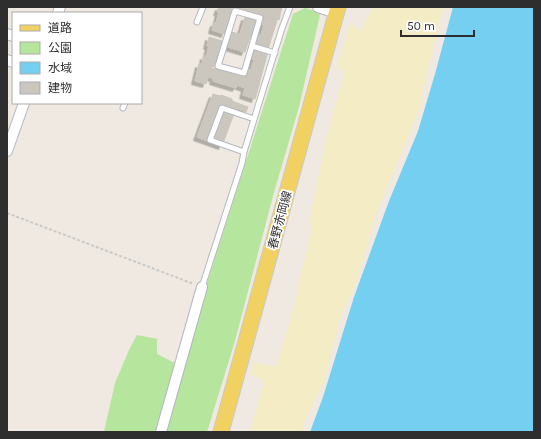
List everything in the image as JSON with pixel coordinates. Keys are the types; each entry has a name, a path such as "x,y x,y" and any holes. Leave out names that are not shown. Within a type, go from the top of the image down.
{"main road":[{"name":"春野赤岡線","path":"221,432 337,10"}],"street":[{"path":"318,7 337,10"},
{"path":"7,151 24,104"},
{"path":"161,432 202,287"}],"lane":[{"path":"197,22 203,7"},
{"path":"202,287 290,7"},
{"path":"235,11 260,18 252,46 244,73 218,66 235,11"},
{"path":"252,46 275,53"},
{"path":"244,152 210,140 222,108 254,119"}],"path":[{"path":"7,213 202,287"}],"green space":[{"path":"305,8 315,11 320,15 299,107 273,196 235,341 207,432 104,432 115,383 137,335 157,339 157,354 179,365 211,271 293,14"}],"sand":[{"path":"373,7 444,7 419,110 377,212 355,286 342,313 324,381 304,423 302,432 250,432 264,381 251,374 254,362 276,367 295,304 311,232 310,217 325,143 345,71 337,67 350,23 360,31"}],"water":[{"path":"453,7 534,7 534,432 310,432 323,397 354,297 389,201 418,131"}],"building":[{"path":"219,7 232,7 225,34 212,30 214,23 216,23"},
{"path":"235,7 260,7 258,14"},
{"path":"261,7 269,7 266,17 259,14"},
{"path":"270,7 282,7 279,20 267,17"},
{"path":"245,17 256,20 252,37 240,34"},
{"path":"265,17 277,20 269,46 257,43 259,35 261,36 264,25 262,25"},
{"path":"232,32 250,37 245,52 228,47"},
{"path":"209,37 222,41 214,67 202,64 209,46 207,46"},
{"path":"257,43 269,46 267,55 255,51"},
{"path":"255,51 267,55 260,81 247,77 249,70 251,70 254,60 252,59"},
{"path":"199,64 211,67 206,84 195,81"},
{"path":"211,68 216,69 213,78 209,77"},
{"path":"216,69 240,76 236,88 213,81"},
{"path":"240,76 248,78 245,88 237,85"},
{"path":"248,78 260,82 255,99 243,95"},
{"path":"213,94 232,99 232,101 248,107 246,112 236,108 222,146 197,137"}]}
